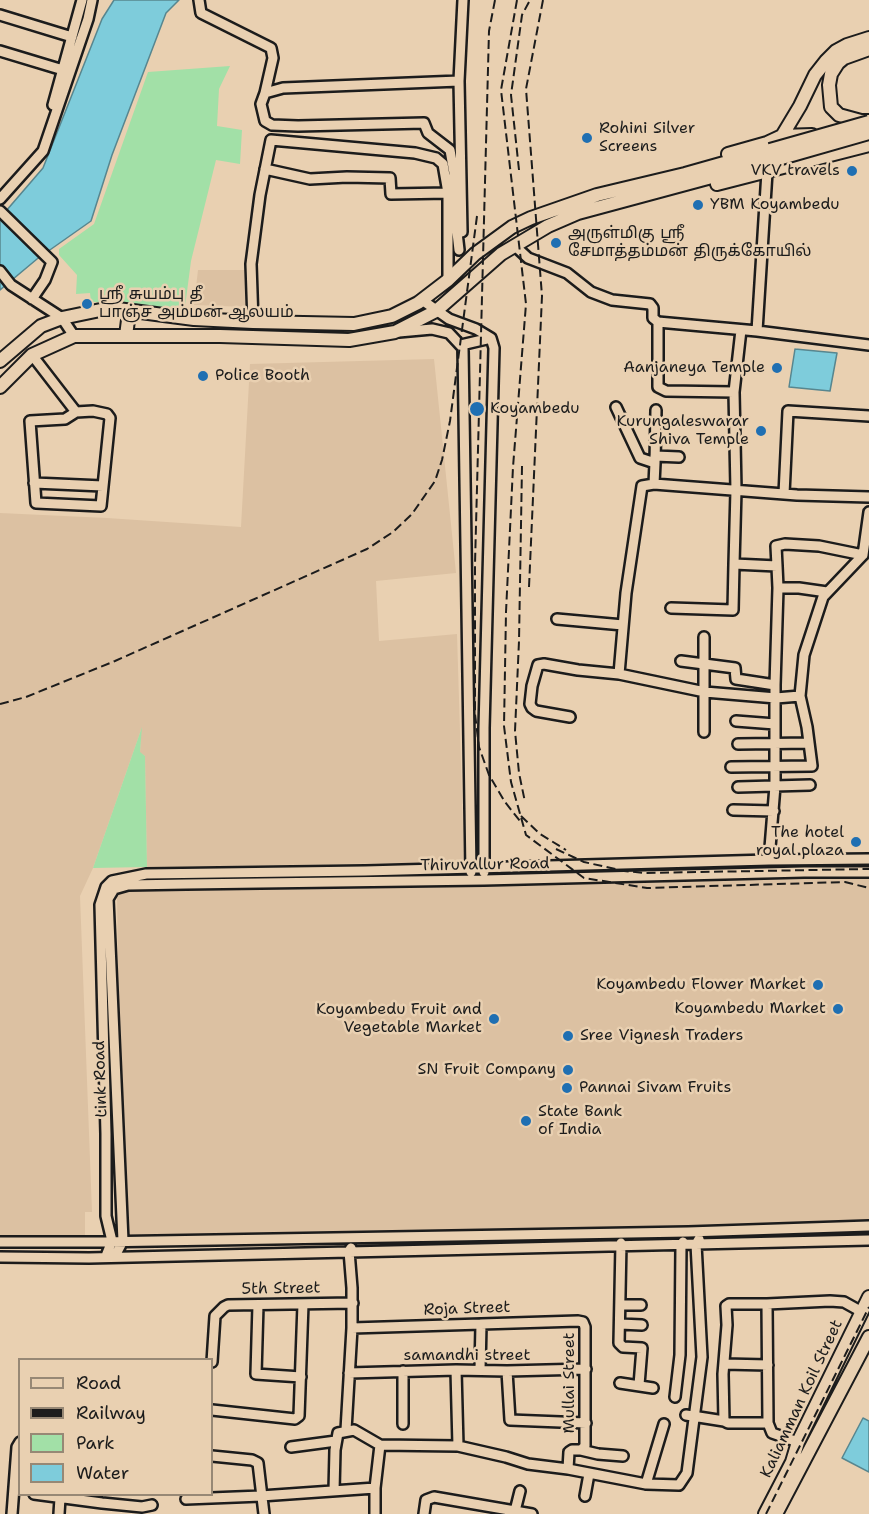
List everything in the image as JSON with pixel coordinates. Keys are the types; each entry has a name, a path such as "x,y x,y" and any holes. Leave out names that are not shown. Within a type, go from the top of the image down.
{"main road":[{"path":"782,136 815,75 826,61 836,51 847,45 869,38"},
{"path":"869,49 844,58 838,63 831,74 829,85 831,107 839,115 869,121"},
{"path":"0,387 32,355 74,336 220,336 349,340 395,332 436,311 501,254 531,235 578,213 869,121"},
{"path":"0,361 41,326 62,318 110,308 194,319 253,322 354,324 392,316 422,300 448,280 475,254 512,227 531,218 597,195 679,181 869,132"},
{"path":"829,157 822,142 814,135 782,136 767,143 683,167 677,171 679,181 689,191 829,157 869,145"},
{"path":"126,336 129,312"},
{"name":"Kaliamman Koil Street","path":"765,1514 792,1462 798,1442 869,1297"},
{"name":"Kaliamman Koil Street","path":"776,1514 869,1337"}],"street":[{"path":"43,151 50,116 82,0"},
{"path":"1,196 43,151 88,19 92,0"},
{"path":"199,0 201,13 271,48 273,58 261,104 265,121 272,125 424,123 428,133 450,150 460,248 459,81 463,0"},
{"path":"0,15 72,37"},
{"path":"0,51 63,70"},
{"path":"265,93 283,88 459,81"},
{"path":"253,322 251,264 271,140 415,153 436,158 443,164 448,193 448,280"},
{"path":"265,169 310,179 390,178 390,194 448,193"},
{"path":"757,331 767,172"},
{"path":"0,212 51,260 52,264 45,280 33,300"},
{"path":"514,246 528,258 567,273 591,292 612,300 650,304 653,318 658,322 869,345"},
{"path":"0,271 11,285 62,318 74,336"},
{"path":"450,320 451,297"},
{"path":"422,300 450,320 476,329 491,338 494,348 484,728 484,880"},
{"path":"658,322 658,387 666,391 734,392"},
{"path":"395,332 432,329 449,333 463,348 472,880"},
{"path":"671,608 733,610 736,490 734,392 741,330"},
{"path":"461,345 491,338"},
{"path":"32,355 76,412"},
{"path":"616,407 640,458 655,460 679,457"},
{"path":"654,484 656,410"},
{"path":"93,411 110,416 100,507 36,502 30,422 66,419 76,412 93,411"},
{"path":"784,494 788,411 869,416"},
{"path":"34,483 103,486"},
{"path":"619,674 626,592 642,486 654,484 784,494 869,497"},
{"path":"731,767 812,766 800,696 804,655 823,597 863,555 869,512"},
{"path":"769,860 775,786 778,588 776,546 811,544 863,555"},
{"path":"735,564 777,566"},
{"path":"778,588 827,592"},
{"path":"557,619 623,626"},
{"path":"704,637 704,732"},
{"path":"681,661 735,668 736,679 775,685"},
{"path":"570,717 536,711 532,708 530,704 532,686 538,666 544,664 619,674 705,692 776,698 800,696"},
{"path":"736,721 775,724"},
{"path":"738,744 809,743"},
{"path":"738,787 810,785"},
{"path":"733,810 774,811"},
{"path":"111,1256 117,1241 106,1216 100,905 106,887 112,881 146,874 869,859"},
{"name":"Thiruvallur Road","path":"108,899 114,889 128,885 869,872"},
{"name":"Link Road","path":"108,899 117,1241"},
{"path":"0,1242 703,1232 869,1226"},
{"path":"675,1397 680,1355 681,1245 688,1232"},
{"path":"334,1491 336,1441 338,1433 345,1430 354,1430 380,1445 458,1446 506,1456 518,1462 646,1484 679,1485 682,1483 687,1473 690,1416 702,1357 696,1244 703,1232"},
{"path":"626,1233 620,1246 620,1345 642,1348 639,1385"},
{"path":"345,1430 352,1328 349,1251 356,1237"},
{"path":"0,1257 869,1240"},
{"path":"724,1421 727,1306 830,1301 844,1302 862,1312"},
{"name":"5th Street","path":"212,1358 215,1317 228,1305 352,1303"},
{"path":"213,1410 297,1418 303,1304"},
{"path":"767,1304 768,1423 772,1432 798,1442"},
{"path":"258,1305 256,1374 300,1377"},
{"path":"621,1305 641,1305"},
{"name":"Roja Street","path":"352,1328 583,1322"},
{"name":"Mullai Street","path":"568,1469 569,1452 581,1450 585,1446 586,1369 583,1322"},
{"path":"480,1370 481,1324"},
{"path":"620,1324 642,1324"},
{"path":"724,1364 768,1365"},
{"name":"samandhi street","path":"349,1373 586,1369"},
{"path":"456,1370 458,1446"},
{"path":"403,1371 403,1424"},
{"path":"507,1371 509,1420 586,1423"},
{"path":"620,1383 653,1388"},
{"path":"690,1416 730,1423 768,1423"},
{"path":"646,1484 663,1424"},
{"path":"291,1447 336,1441"},
{"path":"12,1514 16,1492 18,1445"},
{"path":"375,1514 375,1488 380,1445"},
{"path":"581,1450 623,1456"},
{"path":"213,1456 252,1460 258,1463 264,1514"},
{"path":"585,1496 589,1474"},
{"path":"186,1499 375,1488"},
{"path":"515,1511 520,1491"},
{"path":"47,1496 142,1507 152,1505"},
{"path":"424,1514 426,1500 434,1497 532,1514"},
{"path":"59,1514 60,1498"},
{"path":"100,1514 102,1503"}],"shaded area":[{"path":"198,270 248,270 247,307 194,305"},
{"path":"434,359 456,573 376,581 379,641 457,634 464,862 147,867 145,756 140,753 141,730 93,868 80,896 92,1212 85,1212 85,1240 0,1240 0,513 241,527 250,364"},
{"name":"Koyambedu Fruit and Vegetable Market","path":"869,874 869,1228 121,1240 117,890"}],"green space":[{"path":"230,66 219,89 217,126 242,130 240,164 216,160 191,261 185,307 148,308 130,303 91,302 90,293 76,294 77,275 59,255 59,249 94,224 148,72"},
{"path":"142,727 140,752 145,756 147,867 93,868"}],"water":[{"path":"114,0 179,0 166,13 112,155 91,221 37,259 0,290 0,218 43,168 102,19"},
{"path":"795,349 837,353 830,391 789,387"},
{"path":"863,1418 869,1421 869,1472 842,1458"}],"railway":[{"path":"495,0 489,31 475,564 475,714 479,747 489,775 505,802 520,821"},
{"path":"517,0 501,90 526,304 513,467 506,612 504,726 511,782 526,835 584,878 647,888 845,882 869,888"},
{"path":"519,170 511,95 522,15 530,0"},
{"path":"529,587 542,296 526,89 543,0"},
{"path":"0,704 26,697 115,661 367,549 393,532 412,514 435,481 442,460 450,421 477,216"},
{"path":"522,466 515,731 519,773 525,802"},
{"path":"521,816 540,834 566,850"},
{"path":"556,849 584,862 624,871 646,873 869,869"},
{"path":"766,1514 869,1307"}],"place":[{"name":"Rohini Silver Screens","path":"587,138"},
{"name":"VKV travels","path":"852,171"},
{"name":"YBM Koyambedu","path":"698,205"},
{"name":"அருள்மிகு ஸ்ரீ சேமாத்தம்மன் திருக்கோயில்","path":"556,243"},
{"name":"ஶ்ரீ சுயம்பு தீ பாஞ்ச அம்மன் ஆலயம்","path":"87,304"},
{"name":"Aanjaneya Temple","path":"777,368"},
{"name":"Police Booth","path":"203,376"},
{"name":"Koyambedu","path":"477,409"},
{"name":"Kurungaleswarar Shiva Temple","path":"761,431"},
{"name":"The hotel royal plaza","path":"856,842"},
{"name":"Koyambedu Flower Market","path":"818,985"},
{"name":"Koyambedu Market","path":"838,1009"},
{"name":"Koyambedu Fruit and Vegetable Market","path":"494,1019"},
{"name":"Sree Vignesh Traders","path":"568,1036"},
{"name":"SN Fruit Company","path":"568,1070"},
{"name":"Pannai Sivam Fruits","path":"567,1088"},
{"name":"State Bank of India","path":"526,1121"}]}
